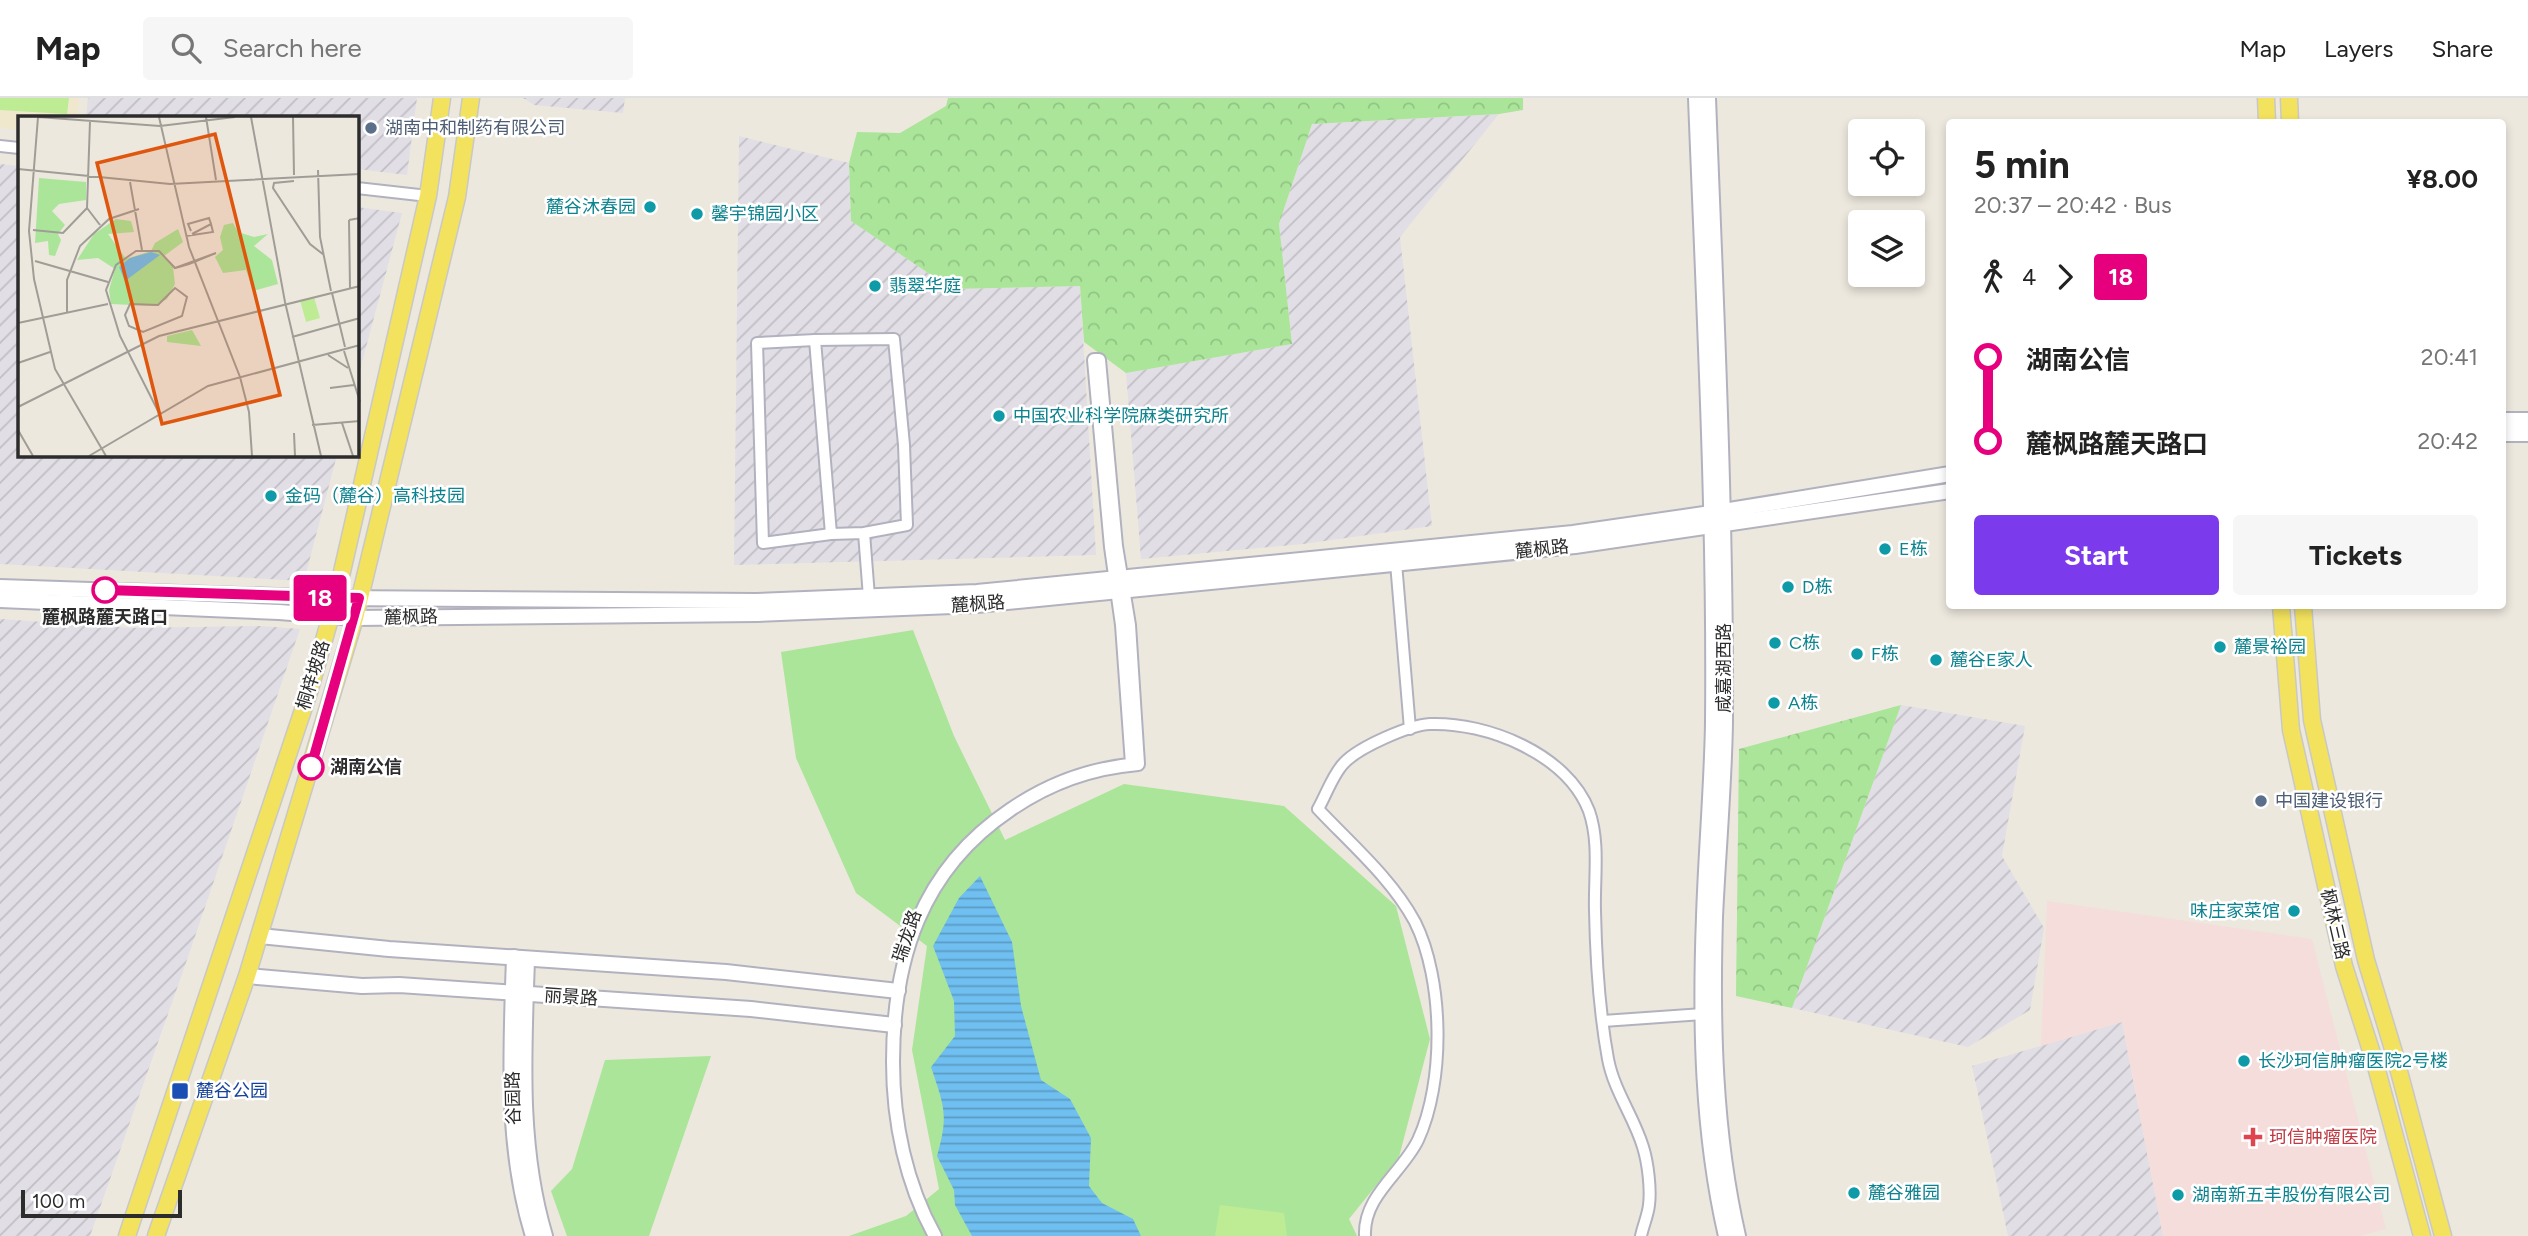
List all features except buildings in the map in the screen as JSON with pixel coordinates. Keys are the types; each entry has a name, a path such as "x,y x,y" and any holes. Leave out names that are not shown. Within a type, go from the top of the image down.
{"main road":[{"name":"桐梓坡路","path":"127,1236 309,692 336,598 428,196 442,98"},
{"name":"桐梓坡路","path":"156,1236 260,936 355,618 457,197 471,98"},
{"name":"咸嘉湖西路","path":"1696,98 1718,519 1713,725 1703,919 1703,1063 1716,1194 1726,1236"},
{"name":"咸嘉湖西路","path":"1708,98 1725,725 1715,919 1715,1062 1728,1192 1738,1236"},
{"path":"2266,98 2267,119"},
{"path":"2289,98 2290,119"},
{"path":"2506,420 2528,420"},
{"path":"2506,434 2528,433"},
{"path":"0,587 336,598 757,601 1120,584 1718,519 1946,475"},
{"name":"麓枫路","path":"0,600 355,618 757,614 977,605 1120,584 1396,564 1575,546 1718,519 1946,491"},
{"name":"枫林三路","path":"2281,609 2291,730 2344,966 2375,1063 2422,1236"},
{"name":"枫林三路","path":"2303,609 2312,720 2366,960 2393,1049 2441,1236"},
{"name":"丽景路","path":"260,936 389,949 726,972 894,991"},
{"name":"谷园路","path":"520,958 512,1118 515,1158 533,1236"},
{"name":"丽景路","path":"247,976 362,986 399,985 751,1009 890,1025"},
{"name":"谷园路","path":"519,993 528,1157 545,1236"}],"street":[{"path":"0,146 18,148"},
{"path":"359,188 428,196"},
{"path":"894,339 904,445 907,525 864,533 831,534 763,543 757,343 894,339"},
{"path":"815,340 831,534"},
{"path":"1094,360 1099,360 1120,584 1111,547 1094,360"},
{"path":"864,533 869,597"},
{"path":"1396,564 1410,729"},
{"name":"瑞龙路","path":"928,1236 909,1196 890,1124 886,1080 894,991 924,905 941,875 966,845 1002,815 1051,785 1135,761 1120,584"},
{"path":"1365,1236 1372,1204 1418,1141 1425,1118 1435,1066 1435,1004 1431,972 1414,922 1380,875 1318,809 1343,763 1410,729 1429,724 1471,728 1512,739 1546,759 1574,785 1589,812 1596,852 1596,967 1608,1060 1619,1095 1644,1147 1649,1205 1641,1236"},
{"path":"1603,1021 1703,1014"},
{"name":"瑞龙路","path":"890,1025 897,1122 905,1162 935,1236"}],"shaded area":[{"path":"0,98 79,98 77,116 18,116 18,130 0,127"},
{"path":"88,98 417,98 407,175 359,169 359,116 86,116"},
{"path":"523,98 625,98 623,113 534,105"},
{"path":"1499,114 1400,237 1432,526 1303,544 1141,559 1126,373 1292,344 1279,224 1312,124"},
{"path":"739,136 849,163 851,221 952,289 1080,286 1096,555 734,565"},
{"path":"0,164 18,166 18,457 336,457 304,581 0,564"},
{"path":"359,207 402,213 359,374"},
{"path":"0,619 132,628 261,626 300,629 90,1236 0,1236"},
{"path":"1901,705 2025,726 2002,856 2044,928 2030,1010 1968,1047 1792,1008"},
{"name":"珂信肿瘤医院","path":"2047,901 2312,939 2386,1229 2360,1236 2163,1236 2122,1022 2041,1046"},
{"path":"2122,1022 2163,1236 2008,1236 1972,1066"}],"green space":[{"path":"0,98 69,98 67,114 0,110"},
{"path":"948,98 1523,98 1523,110 1499,114 1312,124 1279,224 1292,344 1126,373 1084,342 1080,286 952,289 851,221 849,163 857,132 900,133 946,106"},
{"path":"913,630 954,736 1005,840 1124,784 1284,806 1396,906 1430,1039 1399,1157 1349,1219 1357,1236 849,1236 906,1216 939,1189 912,1050 927,946 856,893 796,758 781,652"},
{"path":"1901,705 1792,1008 1736,996 1739,749"},
{"path":"711,1056 649,1236 567,1236 551,1191 572,1169 605,1060"},
{"path":"1220,1205 1284,1213 1287,1236 1215,1236"}],"water":[{"path":"980,876 1012,942 1021,1006 1041,1080 1070,1099 1091,1138 1089,1186 1102,1203 1133,1219 1141,1236 972,1236 955,1205 954,1190 937,1156 944,1120 931,1067 955,1036 954,1001 933,946 959,898"}],"bus line":[{"name":"18","path":"105,590 359,598 311,767"}],"place":[{"name":"湖南中和制药有限公司","path":"371,128"},
{"name":"麓谷沐春园","path":"650,207"},
{"name":"馨宇锦园小区","path":"697,214"},
{"name":"翡翠华庭","path":"875,286"},
{"name":"中国农业科学院麻类研究所","path":"999,416"},
{"name":"金码（麓谷）高科技园","path":"271,496"},
{"name":"E栋","path":"1885,549"},
{"name":"D栋","path":"1788,587"},
{"name":"麓枫路麓天路口","path":"105,590"},
{"name":"C栋","path":"1775,643"},
{"name":"麓景裕园","path":"2220,647"},
{"name":"F栋","path":"1857,654"},
{"name":"麓谷E家人","path":"1936,660"},
{"name":"A栋","path":"1774,703"},
{"name":"湖南公信","path":"311,767"},
{"name":"中国建设银行","path":"2261,801"},
{"name":"味庄家菜馆","path":"2294,911"},
{"name":"长沙珂信肿瘤医院2号楼","path":"2244,1061"},
{"name":"麓谷公园","path":"180,1091"},
{"name":"珂信肿瘤医院","path":"2253,1137"},
{"name":"麓谷雅园","path":"1854,1193"},
{"name":"湖南新五丰股份有限公司","path":"2178,1195"}]}
